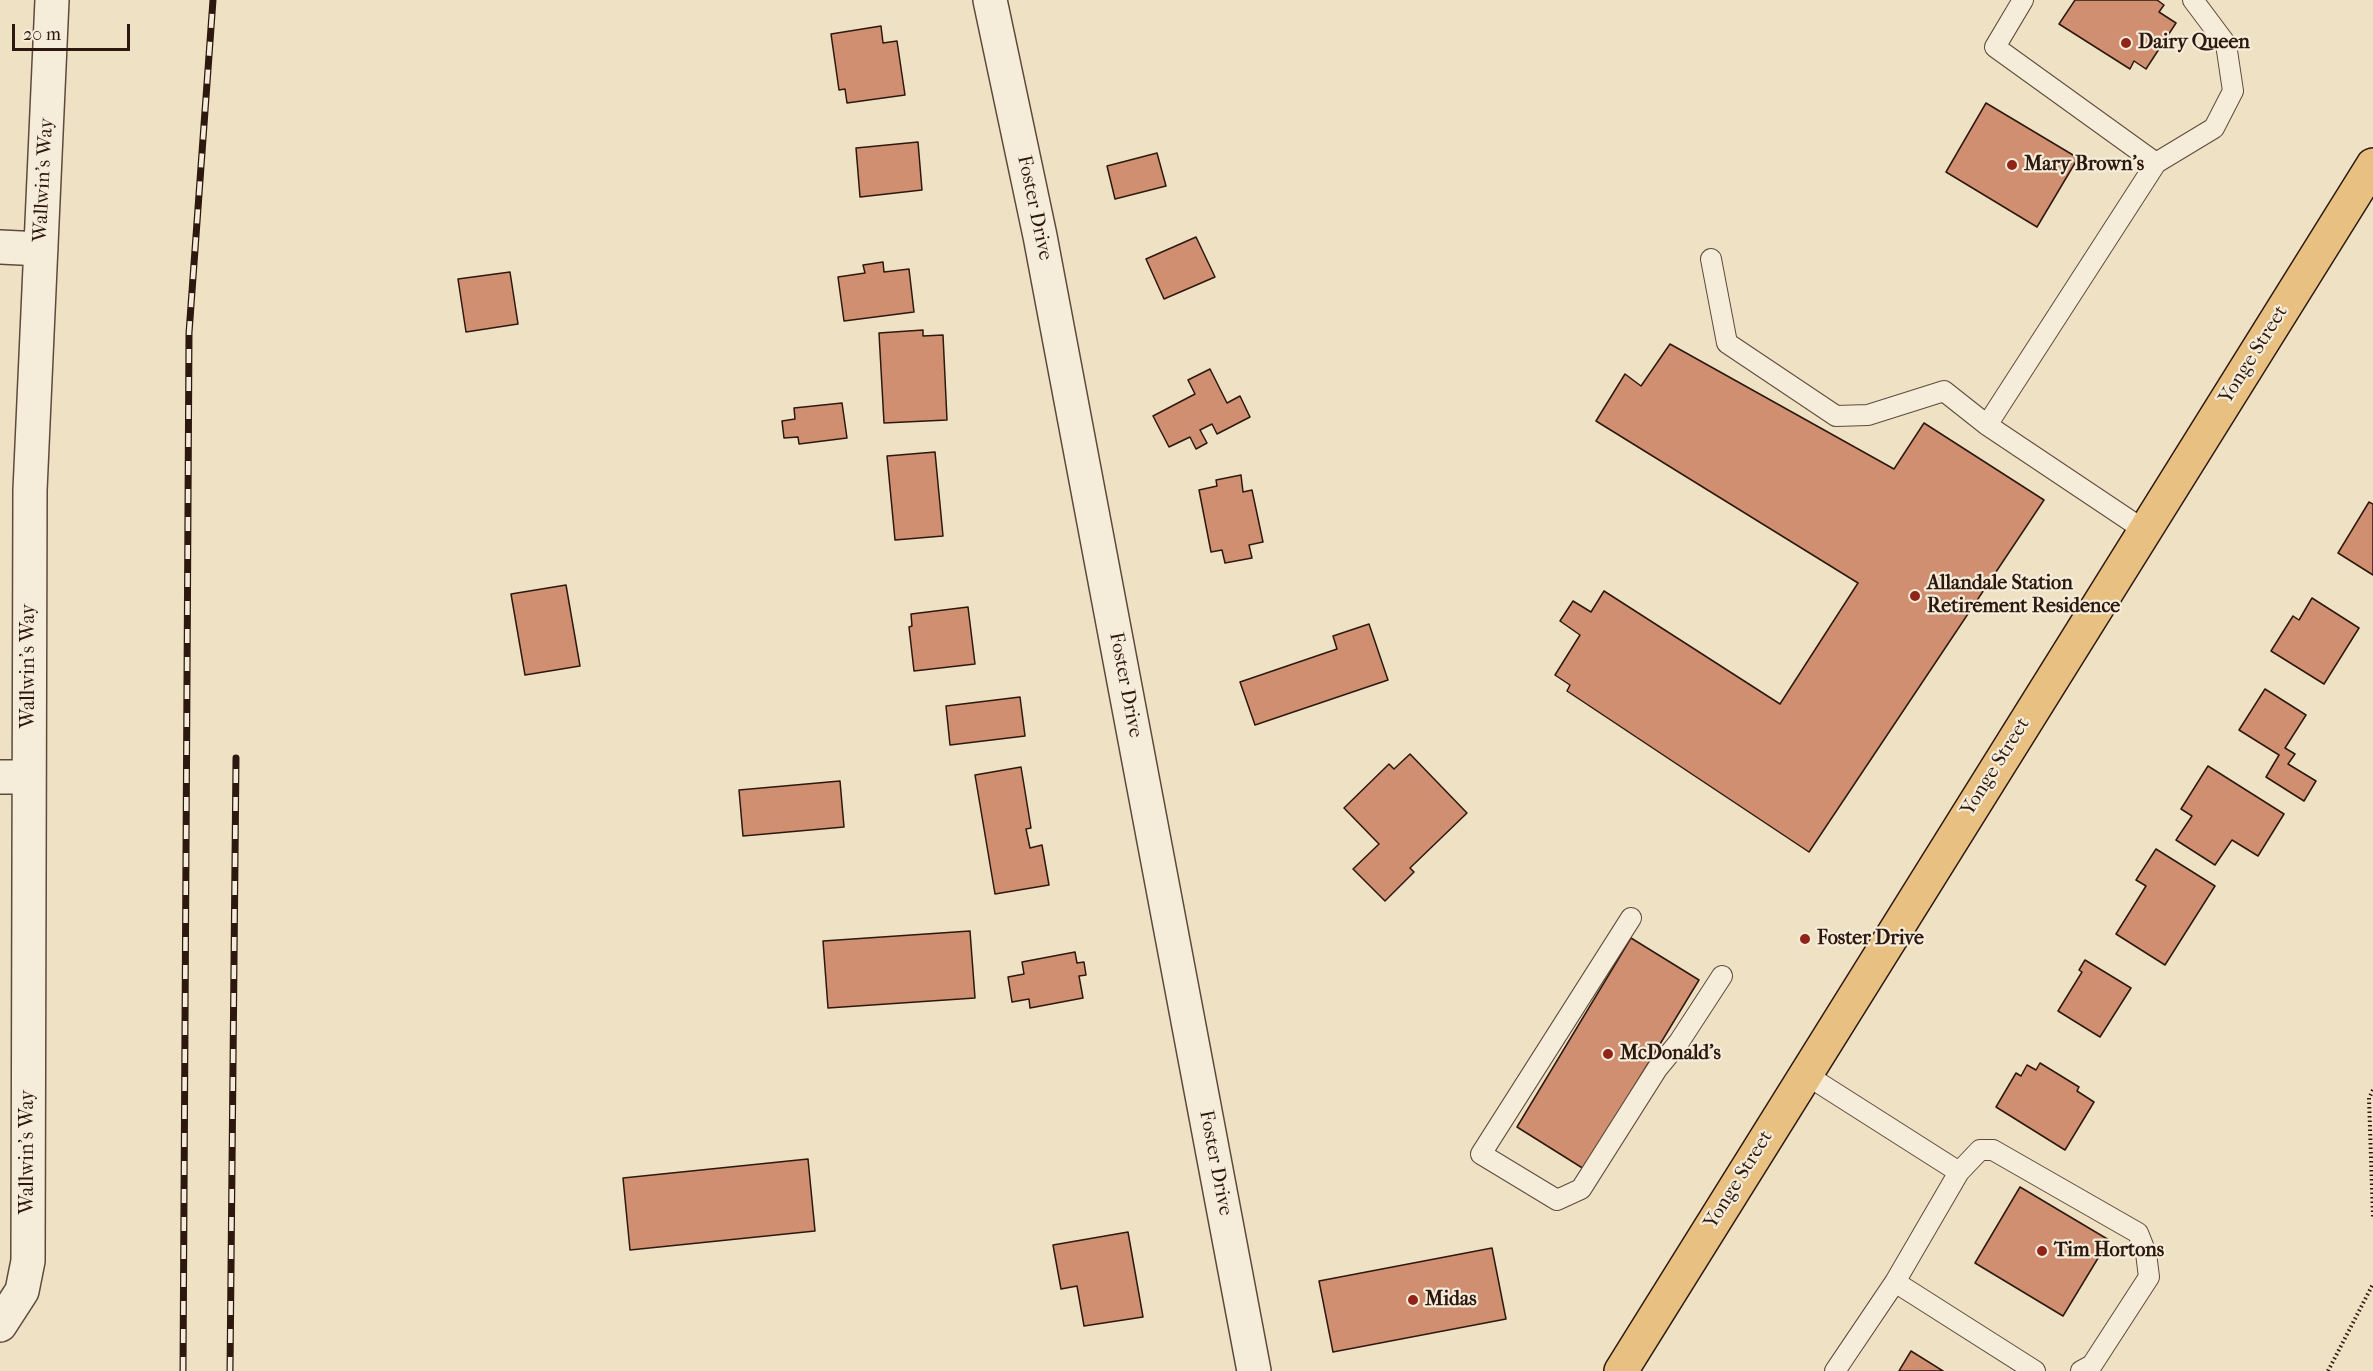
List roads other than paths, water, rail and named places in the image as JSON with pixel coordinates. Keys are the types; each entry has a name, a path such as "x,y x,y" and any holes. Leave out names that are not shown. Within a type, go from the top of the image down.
{"main road":[{"name":"Yonge Street","path":"1621,1371 2373,165"}],"street":[{"name":"Wallwin's Way","path":"0,1325 22,1291 28,1261 14,777 30,490 52,0"},
{"name":"Foster Drive","path":"990,0 1040,236 1254,1371"},
{"path":"0,247 41,249"}],"lane":[{"path":"2024,0 1995,47 2156,162"},
{"path":"1987,425 2156,162 2214,128 2233,91 2226,44 2193,0"},
{"path":"1711,259 1727,343 1836,416 1868,415 1944,391 1987,425 2144,530"},
{"path":"1630,918 1481,1154 1557,1200 1581,1189 1657,1069 1679,1042 1722,976"},
{"path":"1805,1074 1959,1172"},
{"path":"1835,1371 1895,1282 1959,1172 1980,1150 1993,1150 2138,1233 2146,1253 2149,1277 2092,1365 2080,1371"},
{"path":"1895,1282 2035,1371"}],"railway":[{"path":"183,1371 189,333 213,0"},
{"path":"230,1371 236,758"}],"place":[{"name":"Dairy Queen","path":"2126,43"},
{"name":"Mary Brown's","path":"2012,165"},
{"name":"Allandale Station Retirement Residence","path":"1915,596"},
{"name":"Foster Drive","path":"1805,939"},
{"name":"McDonald's","path":"1608,1054"},
{"name":"Tim Hortons","path":"2042,1251"},
{"name":"Midas","path":"1413,1300"}]}
